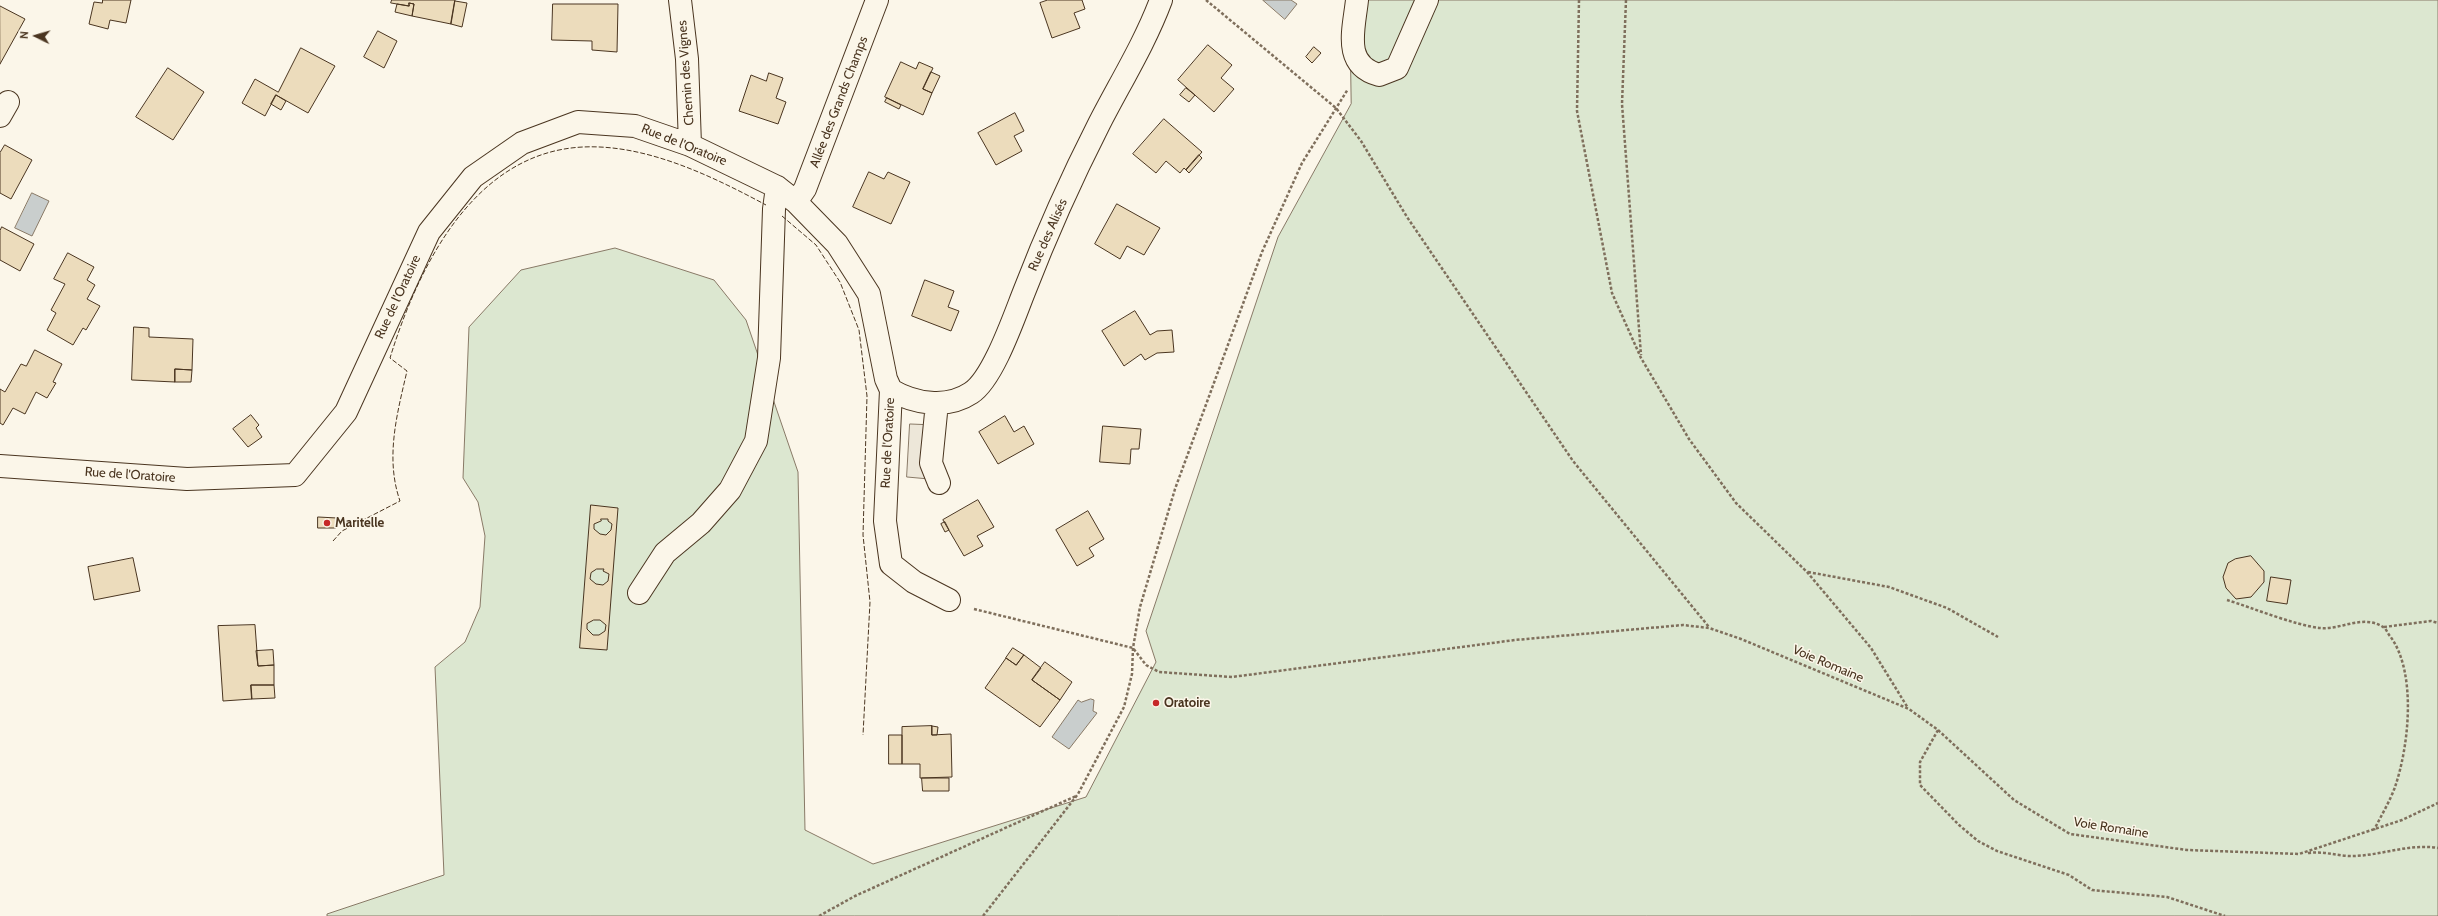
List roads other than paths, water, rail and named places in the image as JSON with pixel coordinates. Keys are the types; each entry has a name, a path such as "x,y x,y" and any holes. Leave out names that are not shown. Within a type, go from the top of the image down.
{"street":[{"name":"Chemin des Vignes","path":"680,0 687,59 690,145"},
{"name":"Allée des Grands Champs","path":"796,202 805,189 877,0"},
{"name":"Rue des Alisés","path":"891,390 900,395 923,402 937,403 972,393 992,369 1009,332 1041,249 1098,126 1141,44 1161,0"},
{"path":"1357,0 1352,45 1356,59 1361,67 1379,75 1396,68 1427,0"},
{"name":"Rue de l'Oratoire","path":"0,466 187,479 295,474 346,412 429,232 473,177 522,143 578,122 636,126 690,145 777,187 796,202 837,244 869,294 886,379 891,390 885,521 891,564 914,582 949,600"},
{"path":"638,593 665,553 701,523 730,490 756,441 769,358 774,209 777,187"},
{"path":"937,403 931,463 939,483"}],"place":[{"name":"Maritelle","path":"327,523"},
{"name":"Oratoire","path":"1156,703"}]}
